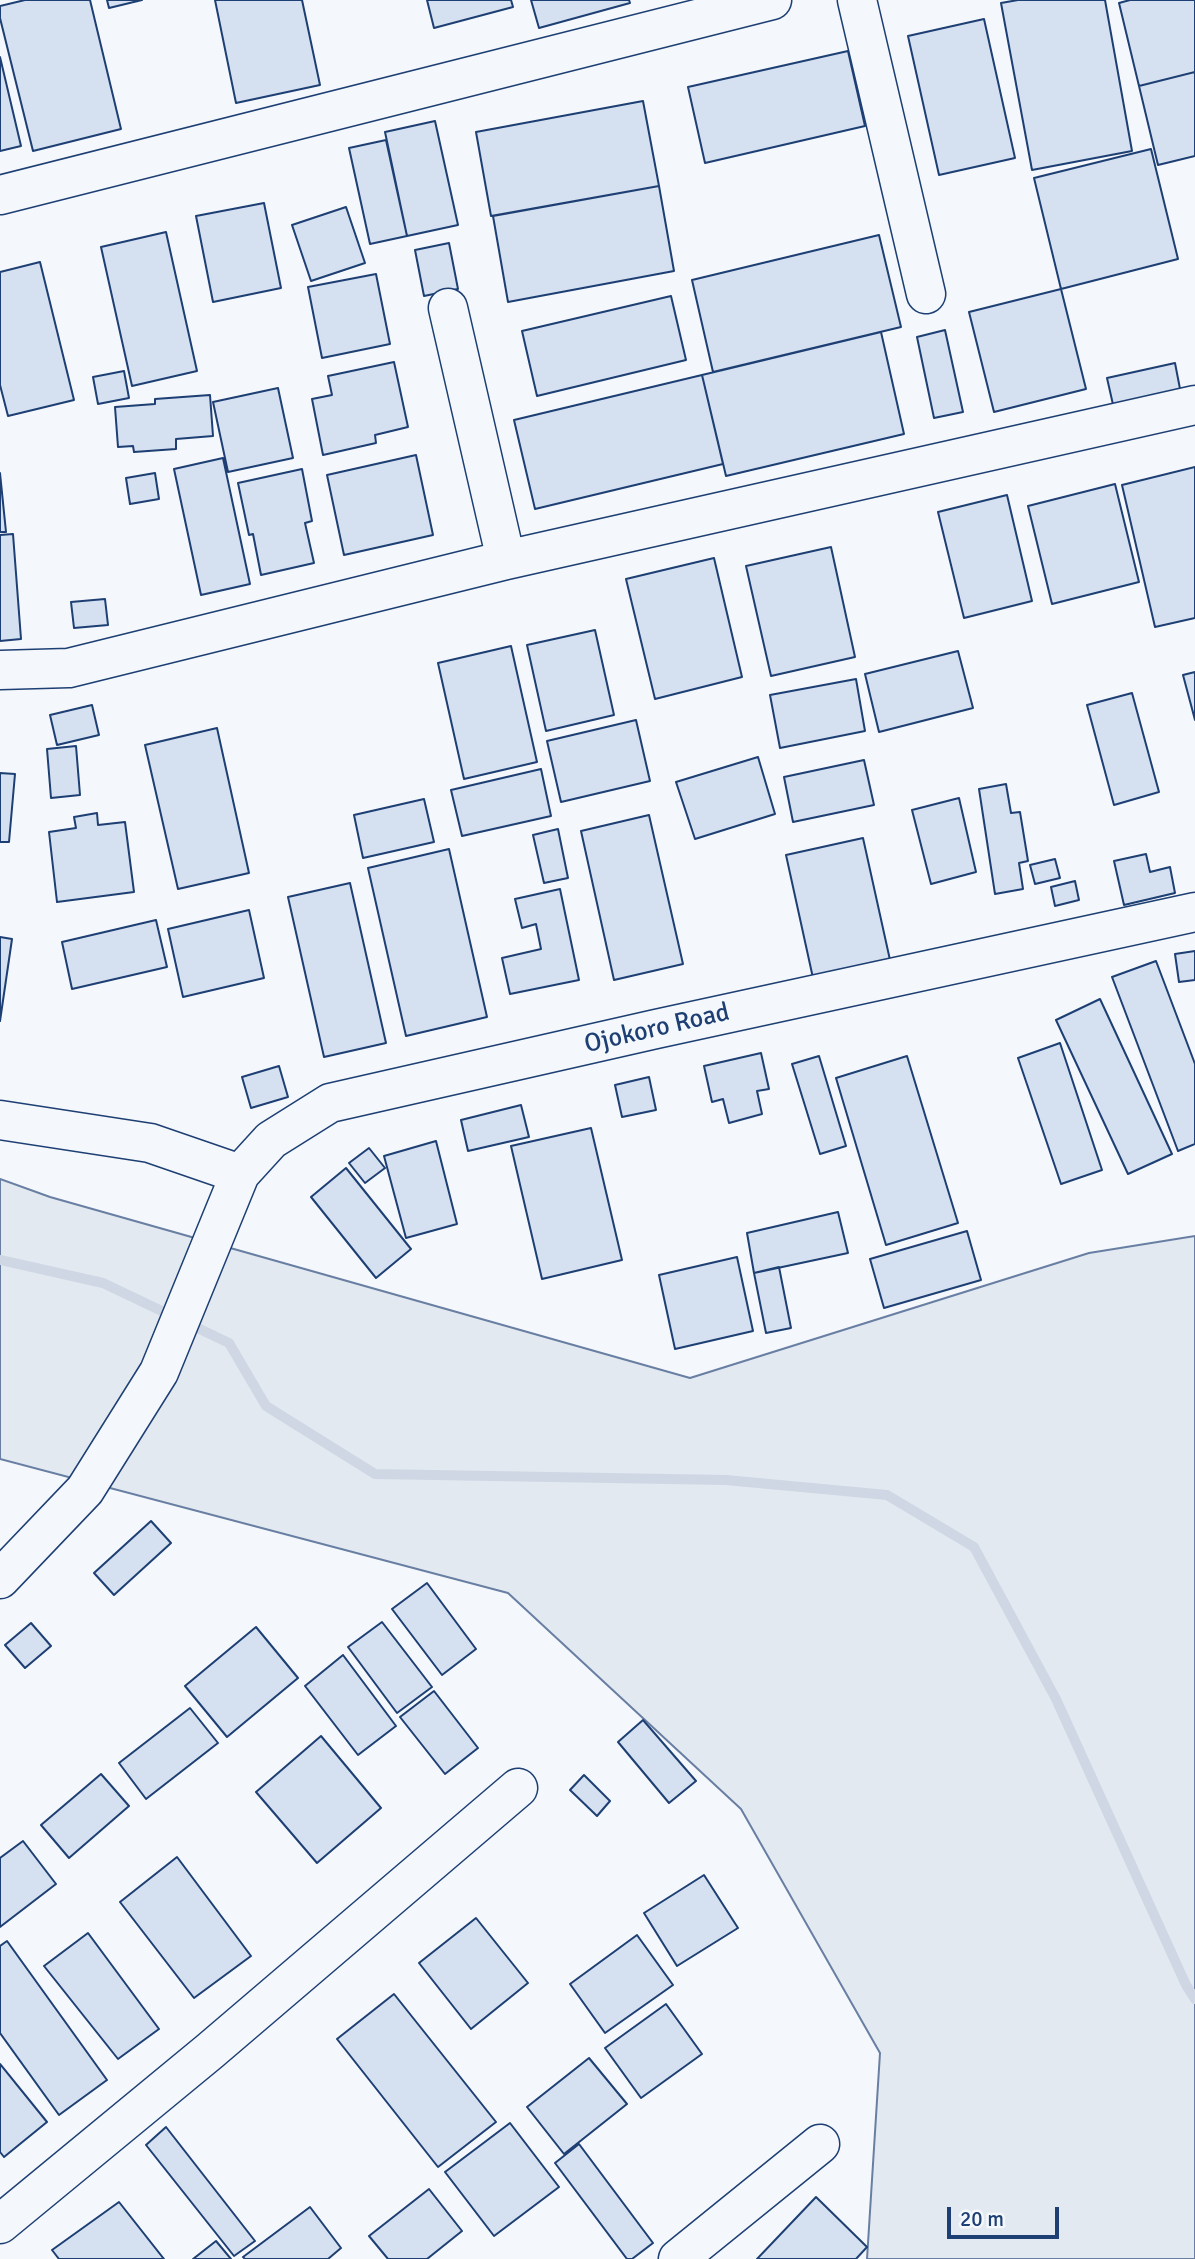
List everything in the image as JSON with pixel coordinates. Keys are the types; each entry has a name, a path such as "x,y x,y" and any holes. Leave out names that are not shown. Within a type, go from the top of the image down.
{"street":[{"path":"0,195 772,0"},
{"path":"857,0 926,294"},
{"path":"448,308 506,560"},
{"path":"0,670 69,668 506,560 1195,405"},
{"name":"Ojokoro Road","path":"0,1579 85,1490 159,1372 240,1174 271,1140 330,1103 1195,912"},
{"path":"0,1120 150,1143 240,1174"},
{"path":"0,2224 210,2051 518,1788"},
{"path":"678,2259 820,2144"}],"shaded area":[{"path":"0,1179 50,1197 690,1378 1089,1253 1195,1236 1195,2259 867,2259 880,2053 741,1809 508,1593 0,1459"}],"building":[{"path":"25,0 90,0 121,129 33,151 0,18 0,6"},
{"path":"107,0 142,0 109,8"},
{"path":"215,0 302,0 320,85 236,103"},
{"path":"427,0 511,0 513,7 434,28"},
{"path":"531,0 629,0 630,3 539,28"},
{"path":"1018,0 1105,0 1132,151 1032,170 1001,3"},
{"path":"1130,0 1195,0 1195,72 1139,86 1119,3"},
{"path":"984,19 1015,158 939,175 908,36"},
{"path":"848,51 865,126 705,163 688,87"},
{"path":"0,57 21,146 0,151"},
{"path":"1195,72 1195,156 1158,165 1139,86"},
{"path":"643,101 659,186 491,216 476,132"},
{"path":"435,121 458,225 407,236 385,132"},
{"path":"386,140 407,236 370,244 349,148"},
{"path":"1151,149 1178,259 1061,289 1034,178"},
{"path":"659,186 674,271 508,302 493,216"},
{"path":"264,203 281,288 213,302 196,216"},
{"path":"346,207 365,263 311,281 292,225"},
{"path":"166,232 197,371 132,386 101,247"},
{"path":"879,235 901,327 713,372 692,280"},
{"path":"449,243 458,289 424,296 415,250"},
{"path":"40,262 74,400 8,416 0,385 0,272"},
{"path":"376,274 390,344 322,358 308,287"},
{"path":"1061,289 1086,389 994,412 969,312"},
{"path":"671,296 686,360 537,396 522,331"},
{"path":"945,330 963,412 934,418 917,337"},
{"path":"881,332 904,434 726,476 702,375"},
{"path":"394,362 408,427 375,435 376,443 323,455 312,399 332,395 328,376"},
{"path":"1175,363 1181,394 1114,409 1107,378"},
{"path":"124,371 129,398 98,404 93,377"},
{"path":"702,375 723,464 535,509 514,420"},
{"path":"278,388 293,458 228,472 213,402"},
{"path":"210,395 213,436 176,439 176,449 134,452 133,446 118,447 115,407 155,404 155,399"},
{"path":"416,455 433,535 344,555 327,475"},
{"path":"223,458 250,584 201,595 174,469"},
{"path":"1195,467 1195,618 1155,627 1122,485"},
{"path":"302,469 312,521 305,523 314,563 261,575 253,534 249,535 238,483"},
{"path":"0,473 6,532 0,532"},
{"path":"155,473 159,499 130,504 126,478"},
{"path":"1115,484 1139,582 1052,604 1028,506"},
{"path":"1007,495 1032,601 964,618 938,512"},
{"path":"13,534 21,639 0,641 0,535"},
{"path":"831,547 855,657 771,676 746,566"},
{"path":"714,558 742,677 655,699 626,579"},
{"path":"105,599 108,625 74,628 71,602"},
{"path":"595,630 614,715 546,731 527,645"},
{"path":"511,646 537,762 464,779 438,663"},
{"path":"958,651 973,708 879,732 865,674"},
{"path":"1195,672 1195,720 1183,675"},
{"path":"856,679 865,731 780,748 770,695"},
{"path":"1132,693 1159,792 1114,805 1087,705"},
{"path":"92,705 99,735 57,745 50,715"},
{"path":"636,720 650,781 561,802 547,741"},
{"path":"217,728 249,873 178,889 145,745"},
{"path":"76,746 80,795 51,798 47,749"},
{"path":"758,757 775,814 695,839 676,782"},
{"path":"864,760 874,805 793,822 784,777"},
{"path":"541,769 551,816 462,836 451,790"},
{"path":"0,773 15,774 9,842 0,842"},
{"path":"1006,784 1011,813 1020,812 1028,861 1019,863 1023,889 995,894 979,789"},
{"path":"959,798 976,872 931,884 912,810"},
{"path":"424,799 434,842 363,858 354,815"},
{"path":"97,813 98,825 125,822 134,892 57,902 49,832 76,828 74,817"},
{"path":"649,815 683,964 614,980 581,831"},
{"path":"558,829 568,878 544,883 533,835"},
{"path":"863,838 890,960 813,978 786,855"},
{"path":"449,849 487,1017 406,1036 368,868"},
{"path":"1146,854 1150,872 1170,867 1175,893 1124,905 1114,861"},
{"path":"1055,859 1060,878 1035,884 1030,865"},
{"path":"1075,881 1079,900 1055,906 1051,887"},
{"path":"350,883 386,1043 324,1057 288,897"},
{"path":"560,889 579,980 510,994 502,958 541,949 536,924 522,928 515,899"},
{"path":"249,910 264,978 183,997 168,929"},
{"path":"156,920 167,967 72,989 62,942"},
{"path":"0,937 12,939 0,1021"},
{"path":"1195,951 1195,980 1179,982 1175,954"},
{"path":"1156,961 1195,1064 1195,1144 1178,1151 1112,977"},
{"path":"1100,999 1172,1154 1128,1174 1056,1020"},
{"path":"1060,1043 1102,1170 1061,1184 1018,1058"},
{"path":"761,1053 769,1089 757,1091 762,1114 729,1123 723,1099 712,1102 704,1066"},
{"path":"819,1056 846,1146 820,1154 792,1064"},
{"path":"907,1056 958,1223 886,1245 836,1078"},
{"path":"279,1066 288,1097 251,1108 242,1077"},
{"path":"649,1077 656,1110 622,1117 615,1085"},
{"path":"521,1105 529,1137 468,1151 461,1120"},
{"path":"591,1128 622,1260 542,1279 511,1146"},
{"path":"436,1141 457,1224 406,1238 384,1156"},
{"path":"369,1148 385,1168 365,1183 349,1163"},
{"path":"346,1168 411,1249 376,1278 311,1197"},
{"path":"838,1212 848,1253 754,1273 747,1233"},
{"path":"967,1231 981,1280 884,1308 870,1259"},
{"path":"737,1257 753,1331 675,1349 659,1275"},
{"path":"779,1267 791,1328 766,1333 754,1273"},
{"path":"151,1521 171,1543 114,1595 94,1573"},
{"path":"427,1583 476,1649 442,1675 392,1609"},
{"path":"382,1622 432,1687 397,1713 348,1647"},
{"path":"31,1623 51,1646 25,1668 5,1645"},
{"path":"256,1627 298,1678 227,1737 185,1686"},
{"path":"343,1655 396,1726 358,1755 305,1686"},
{"path":"434,1691 478,1748 445,1774 400,1717"},
{"path":"190,1708 218,1743 146,1799 119,1763"},
{"path":"643,1720 696,1781 669,1803 618,1742"},
{"path":"321,1736 381,1808 317,1863 256,1792"},
{"path":"101,1774 129,1806 69,1858 41,1825"},
{"path":"584,1775 610,1801 597,1816 570,1790"},
{"path":"23,1841 56,1884 0,1927 0,1858"},
{"path":"177,1857 251,1956 194,1998 120,1902"},
{"path":"704,1875 738,1928 677,1966 644,1913"},
{"path":"476,1918 528,1983 471,2029 419,1963"},
{"path":"88,1933 159,2029 118,2059 44,1966"},
{"path":"637,1935 673,1985 605,2033 570,1984"},
{"path":"7,1941 107,2080 59,2115 0,2033 0,1946"},
{"path":"394,1994 496,2122 438,2167 337,2039"},
{"path":"666,2004 702,2054 641,2098 605,2048"},
{"path":"589,2058 627,2104 564,2154 527,2107"},
{"path":"0,2064 47,2122 4,2157 0,2152"},
{"path":"510,2123 559,2187 494,2236 445,2172"},
{"path":"166,2127 255,2241 234,2256 146,2145"},
{"path":"579,2144 653,2243 632,2259 627,2259 555,2163"},
{"path":"429,2189 462,2231 427,2259 388,2259 369,2236"},
{"path":"816,2197 867,2247 856,2259 757,2259"},
{"path":"119,2202 164,2259 59,2259 52,2250"},
{"path":"310,2207 341,2248 328,2259 243,2257"},
{"path":"216,2241 231,2259 193,2259"}],"waterway":[{"path":"0,1260 103,1283 229,1343 266,1406 375,1474 726,1480 887,1495 974,1547 1056,1699 1186,1985 1195,1999"}]}
